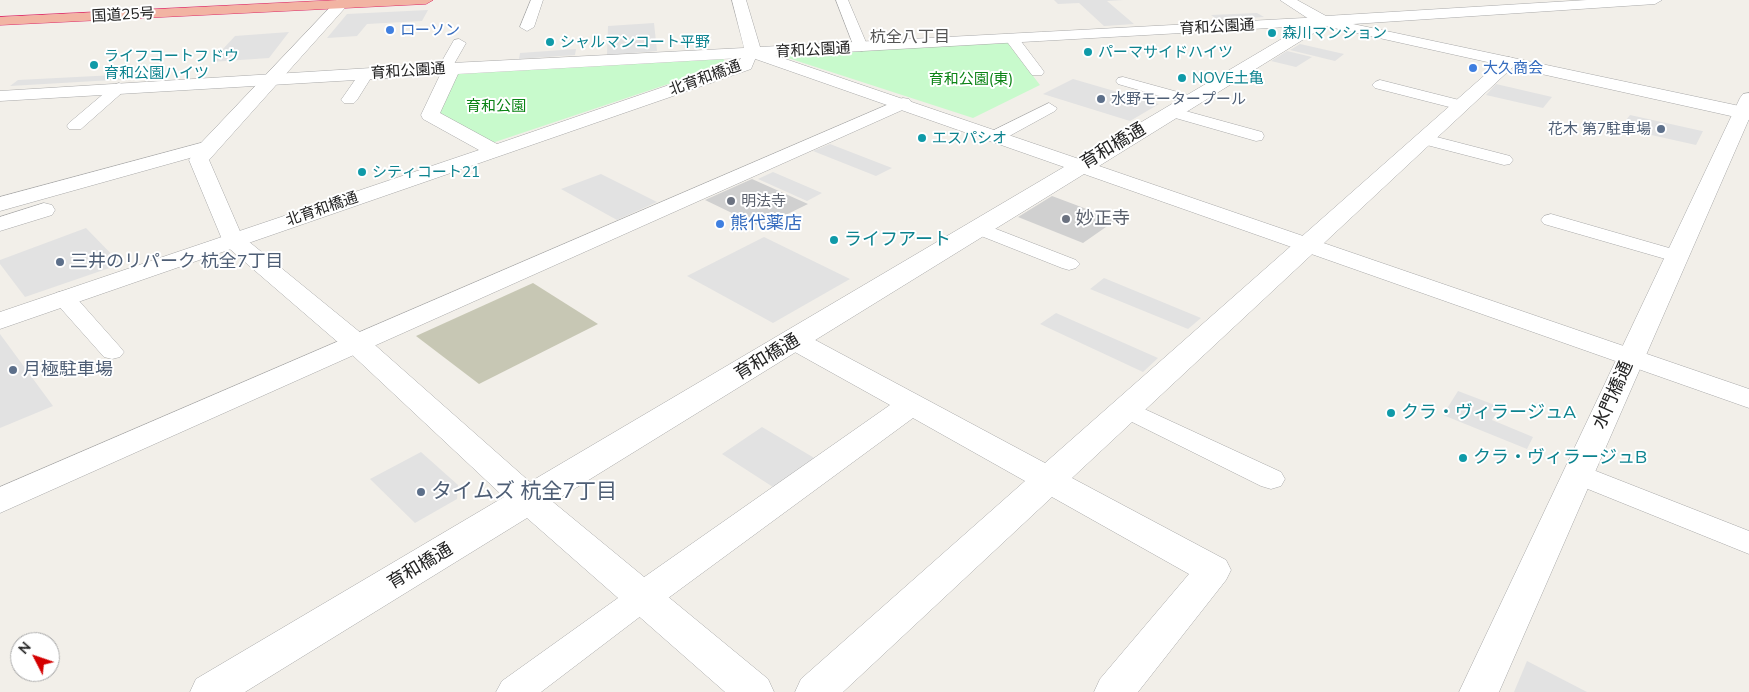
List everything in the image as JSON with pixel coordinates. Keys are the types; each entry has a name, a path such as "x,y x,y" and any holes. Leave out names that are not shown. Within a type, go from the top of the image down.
{"highway":[{"name":"国道25号","path":"0,12 243,0"},
{"name":"国道25号","path":"0,22 343,2 426,0"}],"street":[{"path":"739,0 753,53 903,103 1306,246 1749,399"},
{"path":"1287,0 1323,21 1509,62 1746,108"},
{"name":"育和公園通","path":"0,96 448,68 861,48 1655,0"},
{"path":"343,2 208,147 199,160 232,239 357,344 529,501 754,692"},
{"name":"育和橋通","path":"210,692 529,501 1080,165 1323,21"},
{"name":"北育和橋通","path":"0,321 232,239 745,65 753,53"},
{"path":"815,692 1509,62"},
{"path":"448,68 430,115 494,150"},
{"path":"0,501 903,103"},
{"name":"水門橋通","path":"1478,692 1676,256 1746,108"},
{"path":"0,204 184,152 208,147"},
{"path":"0,224 68,202 56,188"},
{"path":"794,340 1213,570 1114,692"},
{"path":"643,597 912,404"}],"lane":[{"path":"527,27 537,0"},
{"path":"842,0 861,48"},
{"path":"1012,39 1037,72"},
{"path":"448,68 459,43"},
{"path":"350,100 367,73"},
{"path":"1123,81 1191,100"},
{"path":"1380,85 1461,105"},
{"path":"75,126 119,88"},
{"path":"996,136 1049,108"},
{"path":"1171,112 1256,136"},
{"path":"1425,139 1504,160"},
{"path":"1551,220 1676,256"},
{"path":"978,228 1069,264"},
{"path":"64,298 112,352"},
{"path":"1127,409 1272,479"},
{"path":"1578,474 1749,543"},
{"path":"514,692 643,597"}],"shaded area":[{"path":"1054,0 1124,0 1107,1 1134,24 1104,26 1079,3 1058,4"},
{"path":"428,10 422,21 367,24 357,36 327,38 347,14"},
{"path":"1257,13 1264,17 1218,20 1211,15"},
{"path":"654,23 657,51 607,55 608,26"},
{"path":"289,32 269,58 211,62 235,36"},
{"path":"1300,44 1344,54 1335,61 1290,50"},
{"path":"576,49 575,55 519,59 520,53"},
{"path":"1287,51 1312,57 1296,67 1271,61"},
{"path":"154,73 147,78 10,86 18,80"},
{"name":"水野モータープール","path":"1073,79 1159,104 1130,121 1043,94"},
{"path":"1496,84 1552,97 1543,108 1486,95"},
{"name":"花木 第7駐車場","path":"1630,115 1703,131 1696,145 1620,128"},
{"path":"830,144 892,168 876,176 813,151"},
{"path":"773,172 822,193 807,201 758,179"},
{"path":"601,174 657,202 617,220 561,189"},
{"path":"752,179 808,204 761,227 705,200"},
{"path":"1052,196 1116,220 1083,243 1018,217"},
{"name":"三井のリパーク 杭全7丁目","path":"86,228 121,264 25,297 0,264 0,260"},
{"path":"764,237 850,279 773,323 687,276"},
{"path":"1104,278 1201,318 1188,329 1090,289"},
{"path":"533,283 598,324 479,384 416,336"},
{"path":"1056,313 1158,358 1143,372 1040,324"},
{"name":"月極駐車場","path":"0,334 53,406 0,428"},
{"path":"1458,391 1500,407 1492,420 1533,437 1527,449 1443,415"},
{"path":"762,427 816,459 776,489 722,454"},
{"name":"タイムズ 杭全7丁目","path":"421,452 458,485 457,499 415,523 370,479"},
{"path":"1527,661 1587,692 1514,692"}],"green space":[{"name":"育和公園(東)","path":"1007,42 1040,85 973,118 788,58 792,54"},
{"name":"育和公園","path":"723,59 728,64 492,143 439,114 458,74"}],"place":[{"name":"ローソン","path":"390,30"},
{"name":"森川マンション","path":"1272,33"},
{"name":"シャルマンコート平野","path":"550,42"},
{"name":"パーマサイドハイツ","path":"1088,52"},
{"name":"ライフコートフドウ 育和公園ハイツ","path":"94,65"},
{"name":"大久商会","path":"1473,68"},
{"name":"NOVE土亀","path":"1182,78"},
{"name":"水野モータープール","path":"1101,99"},
{"name":"花木 第7駐車場","path":"1661,129"},
{"name":"エスパシオ","path":"922,138"},
{"name":"シティコート21","path":"362,172"},
{"name":"明法寺","path":"731,201"},
{"name":"妙正寺","path":"1066,219"},
{"name":"熊代薬店","path":"720,224"},
{"name":"ライフアート","path":"834,240"},
{"name":"三井のリパーク 杭全7丁目","path":"60,262"},
{"name":"月極駐車場","path":"13,370"},
{"name":"クラ・ヴィラージュA","path":"1391,413"},
{"name":"クラ・ヴィラージュB","path":"1463,458"},
{"name":"タイムズ 杭全7丁目","path":"421,492"}],"district":[{"name":"杭全八丁目","path":"910,37"}]}
